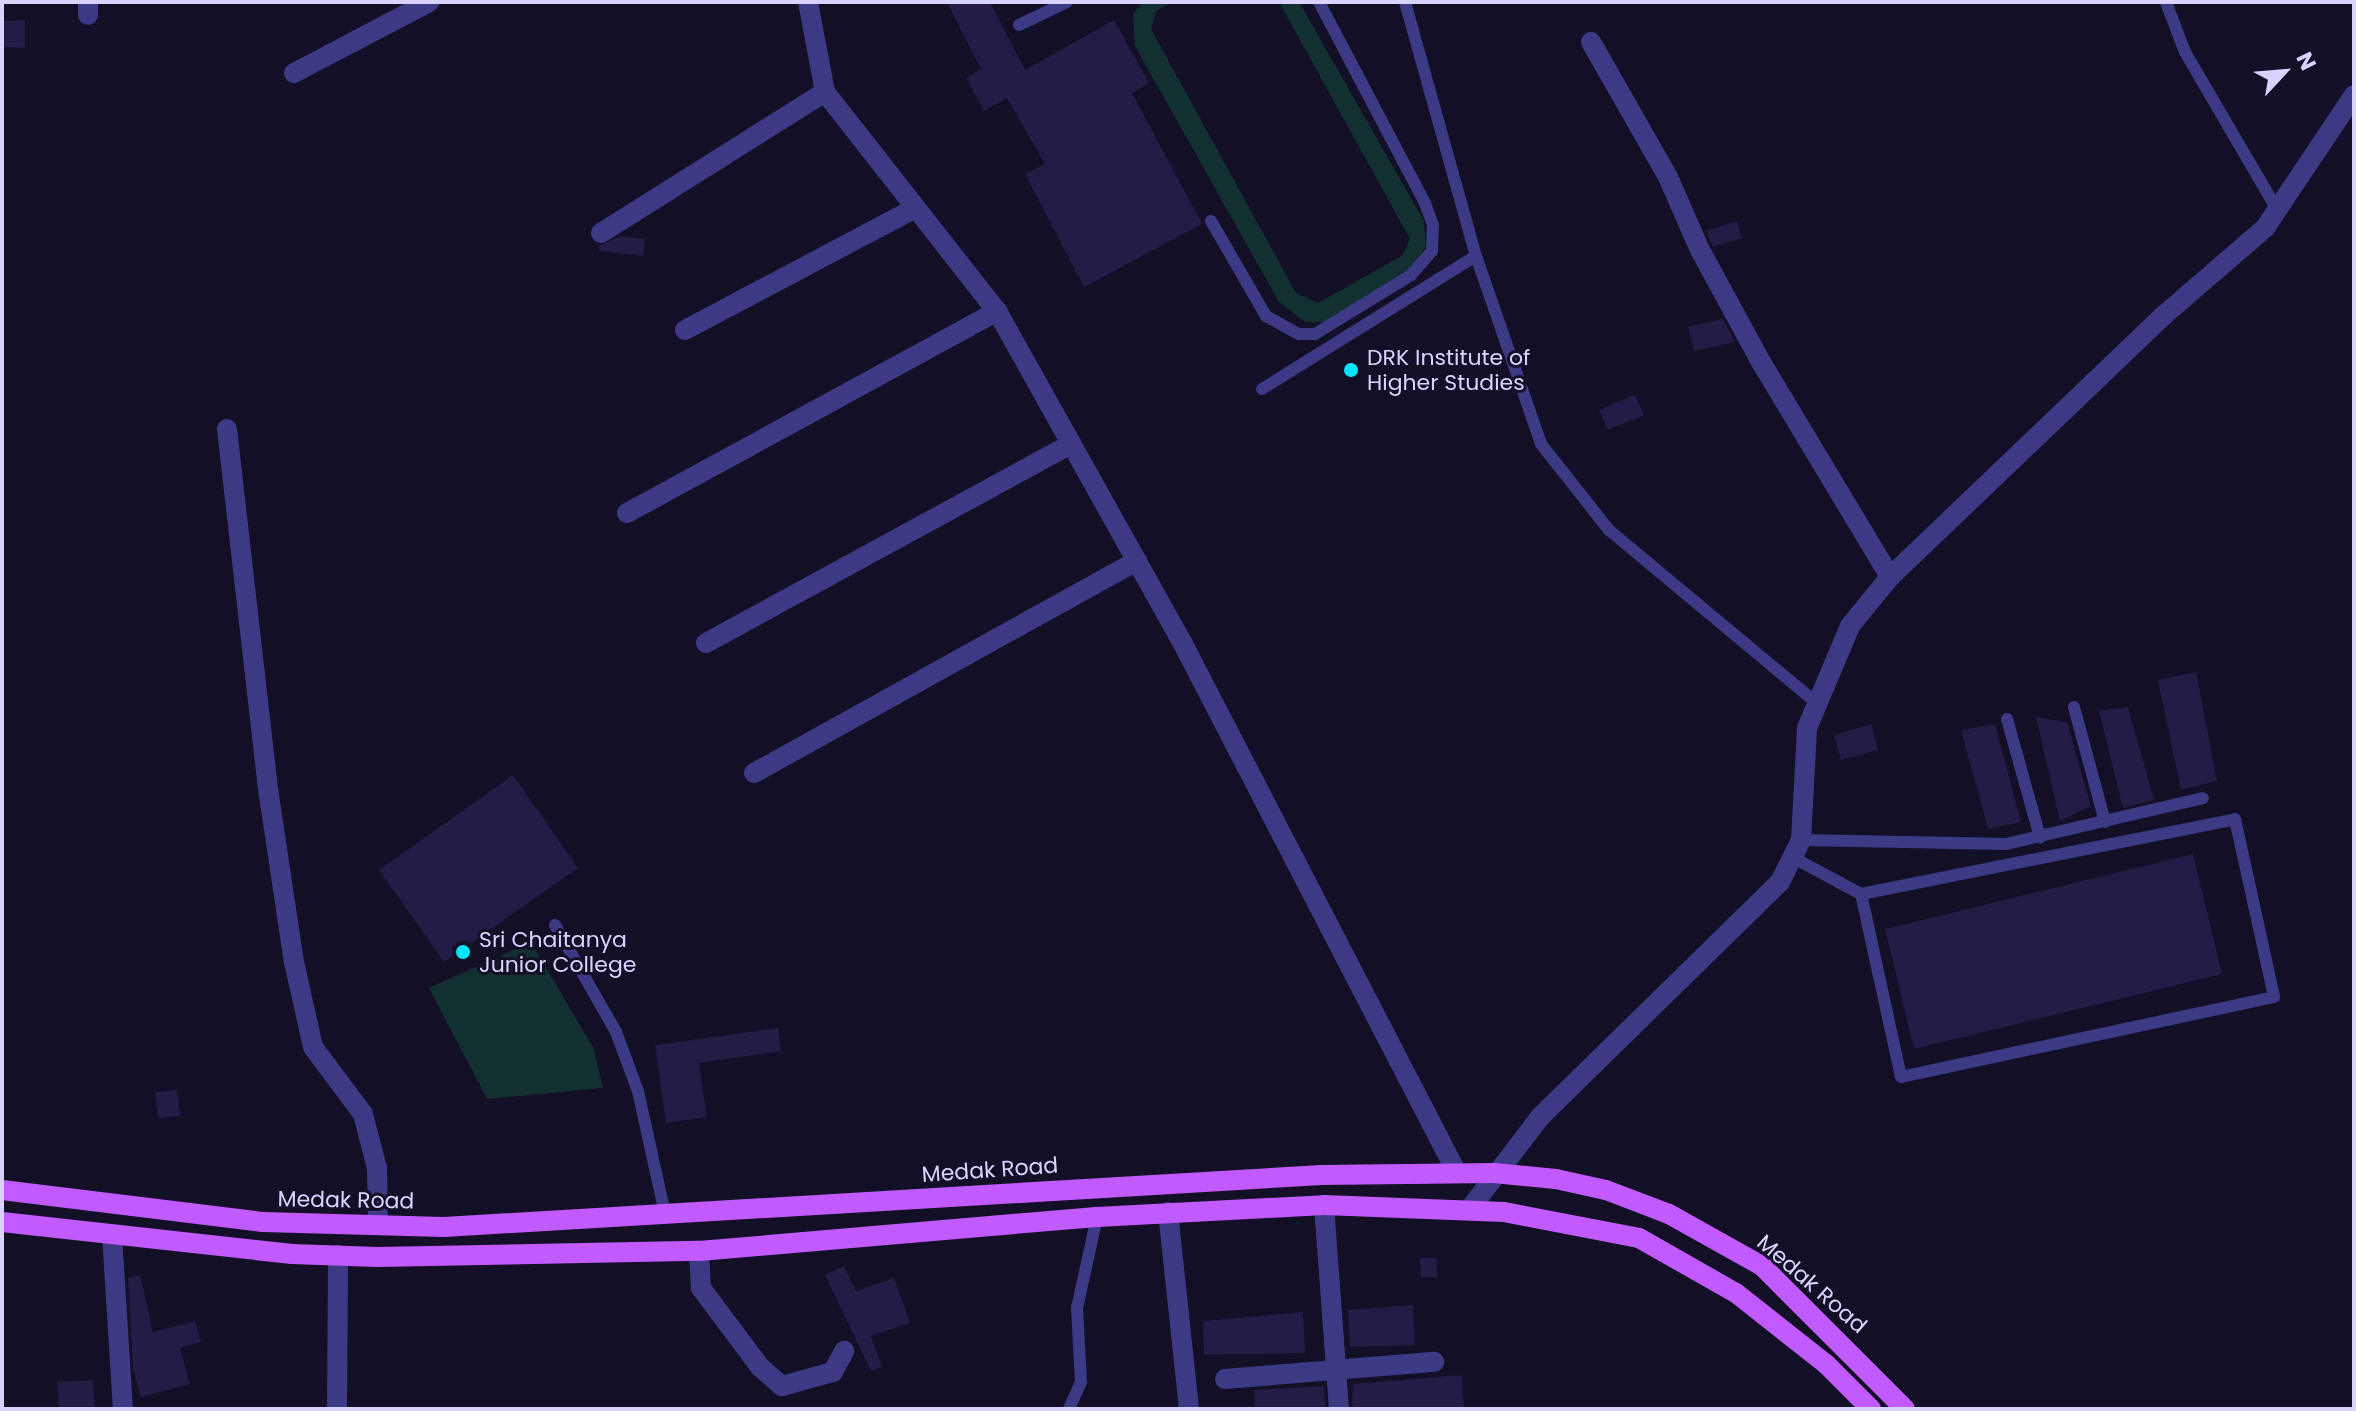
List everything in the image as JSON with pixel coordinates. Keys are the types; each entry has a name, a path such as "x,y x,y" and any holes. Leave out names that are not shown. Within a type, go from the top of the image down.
{"main road":[{"name":"Medak Road","path":"2,1190 263,1222 444,1227 1305,1175 1494,1173 1606,1190 1723,1242 1762,1266 1905,1409"},
{"path":"2,1222 338,1255 699,1251 1097,1217 1324,1205 1469,1210 1639,1238 1736,1293 1826,1364 1871,1409"}],"street":[{"path":"294,73 429,2"},
{"path":"808,2 825,92 997,311 1137,561 1457,1173"},
{"path":"1591,42 1668,177 1699,248 1761,362 1890,577"},
{"path":"601,233 825,92"},
{"path":"1469,1210 1494,1173 1540,1117 1780,882 1797,848 1807,728 1850,626 1890,577 2278,211 2354,95"},
{"path":"685,330 915,208"},
{"path":"627,513 997,311"},
{"path":"227,429 267,782 294,962 313,1047 363,1114 377,1168 378,1225"},
{"path":"706,643 1071,444"},
{"path":"754,773 1137,561"},
{"path":"1324,1205 1339,1409"},
{"path":"1168,1212 1189,1409"},
{"path":"112,1235 123,1409"},
{"path":"699,1251 701,1288 760,1367 782,1386 833,1372 844,1351"},
{"path":"337,1409 338,1255"},
{"path":"1225,1379 1434,1362"}],"lane":[{"path":"1019,25 1067,2"},
{"path":"1211,221 1266,316 1299,334 1315,334 1399,282 1423,266 1432,251 1433,225 1425,203 1319,2"},
{"path":"1405,2 1476,256 1541,444 1570,487 1609,530 1817,703"},
{"path":"2166,2 2185,52 2278,211"},
{"path":"1262,389 1476,256"},
{"path":"2074,707 2105,822"},
{"path":"2007,719 2040,837"},
{"path":"1797,848 2006,844 2203,798"},
{"path":"1797,848 1861,894 1901,1077 2274,997 2235,819 1861,894"},
{"path":"555,925 616,1032 638,1091 665,1214"},
{"path":"1069,1409 1081,1382 1077,1308 1097,1217"}],"green space":[{"path":"1143,2 1172,2 1156,11 1151,29 1296,293 1318,303 1403,255 1410,239 1279,2 1299,2 1424,221 1426,247 1410,268 1326,322 1305,322 1279,302 1135,46 1133,14"},
{"path":"531,942 594,1049 603,1088 487,1099 429,988"}],"building":[{"path":"947,2 990,2 1025,70 1114,20 1149,83 1132,93 1202,224 1084,287 1025,174 1045,164 1007,98 984,111 966,78 981,69"},
{"path":"25,20 25,48 2,47 2,21"},
{"path":"1737,221 1742,238 1713,247 1706,231"},
{"path":"621,236 645,239 643,256 599,251 599,246"},
{"path":"1723,319 1735,342 1694,351 1688,327"},
{"path":"1635,395 1644,415 1608,430 1599,410"},
{"path":"2196,672 2217,781 2181,790 2158,680"},
{"path":"2128,707 2154,800 2123,808 2099,711"},
{"path":"2036,717 2067,722 2091,806 2060,821"},
{"path":"1871,724 1878,750 1841,760 1834,735"},
{"path":"1995,724 2021,822 1988,829 1961,730"},
{"path":"513,775 578,868 444,962 379,870"},
{"path":"2193,854 2222,974 1914,1049 1885,929"},
{"path":"778,1028 781,1051 699,1063 707,1117 666,1123 655,1045"},
{"path":"177,1090 180,1116 158,1118 155,1092"},
{"path":"1420,1258 1437,1258 1437,1277 1421,1277"},
{"path":"844,1266 856,1291 894,1278 910,1323 871,1336 882,1367 871,1371 825,1275"},
{"path":"140,1275 153,1332 195,1321 201,1342 180,1348 190,1384 141,1397 133,1368 128,1278"},
{"path":"1413,1305 1415,1345 1350,1347 1348,1310"},
{"path":"1303,1312 1305,1353 1204,1355 1203,1321"},
{"path":"1462,1375 1464,1409 1352,1409 1353,1384"},
{"path":"93,1380 95,1409 59,1409 57,1382"},
{"path":"1324,1386 1326,1409 1255,1409 1254,1390"}],"place":[{"name":"DRK Institute of Higher Studies","path":"1351,370"},
{"name":"Sri Chaitanya Junior College","path":"463,952"}]}
